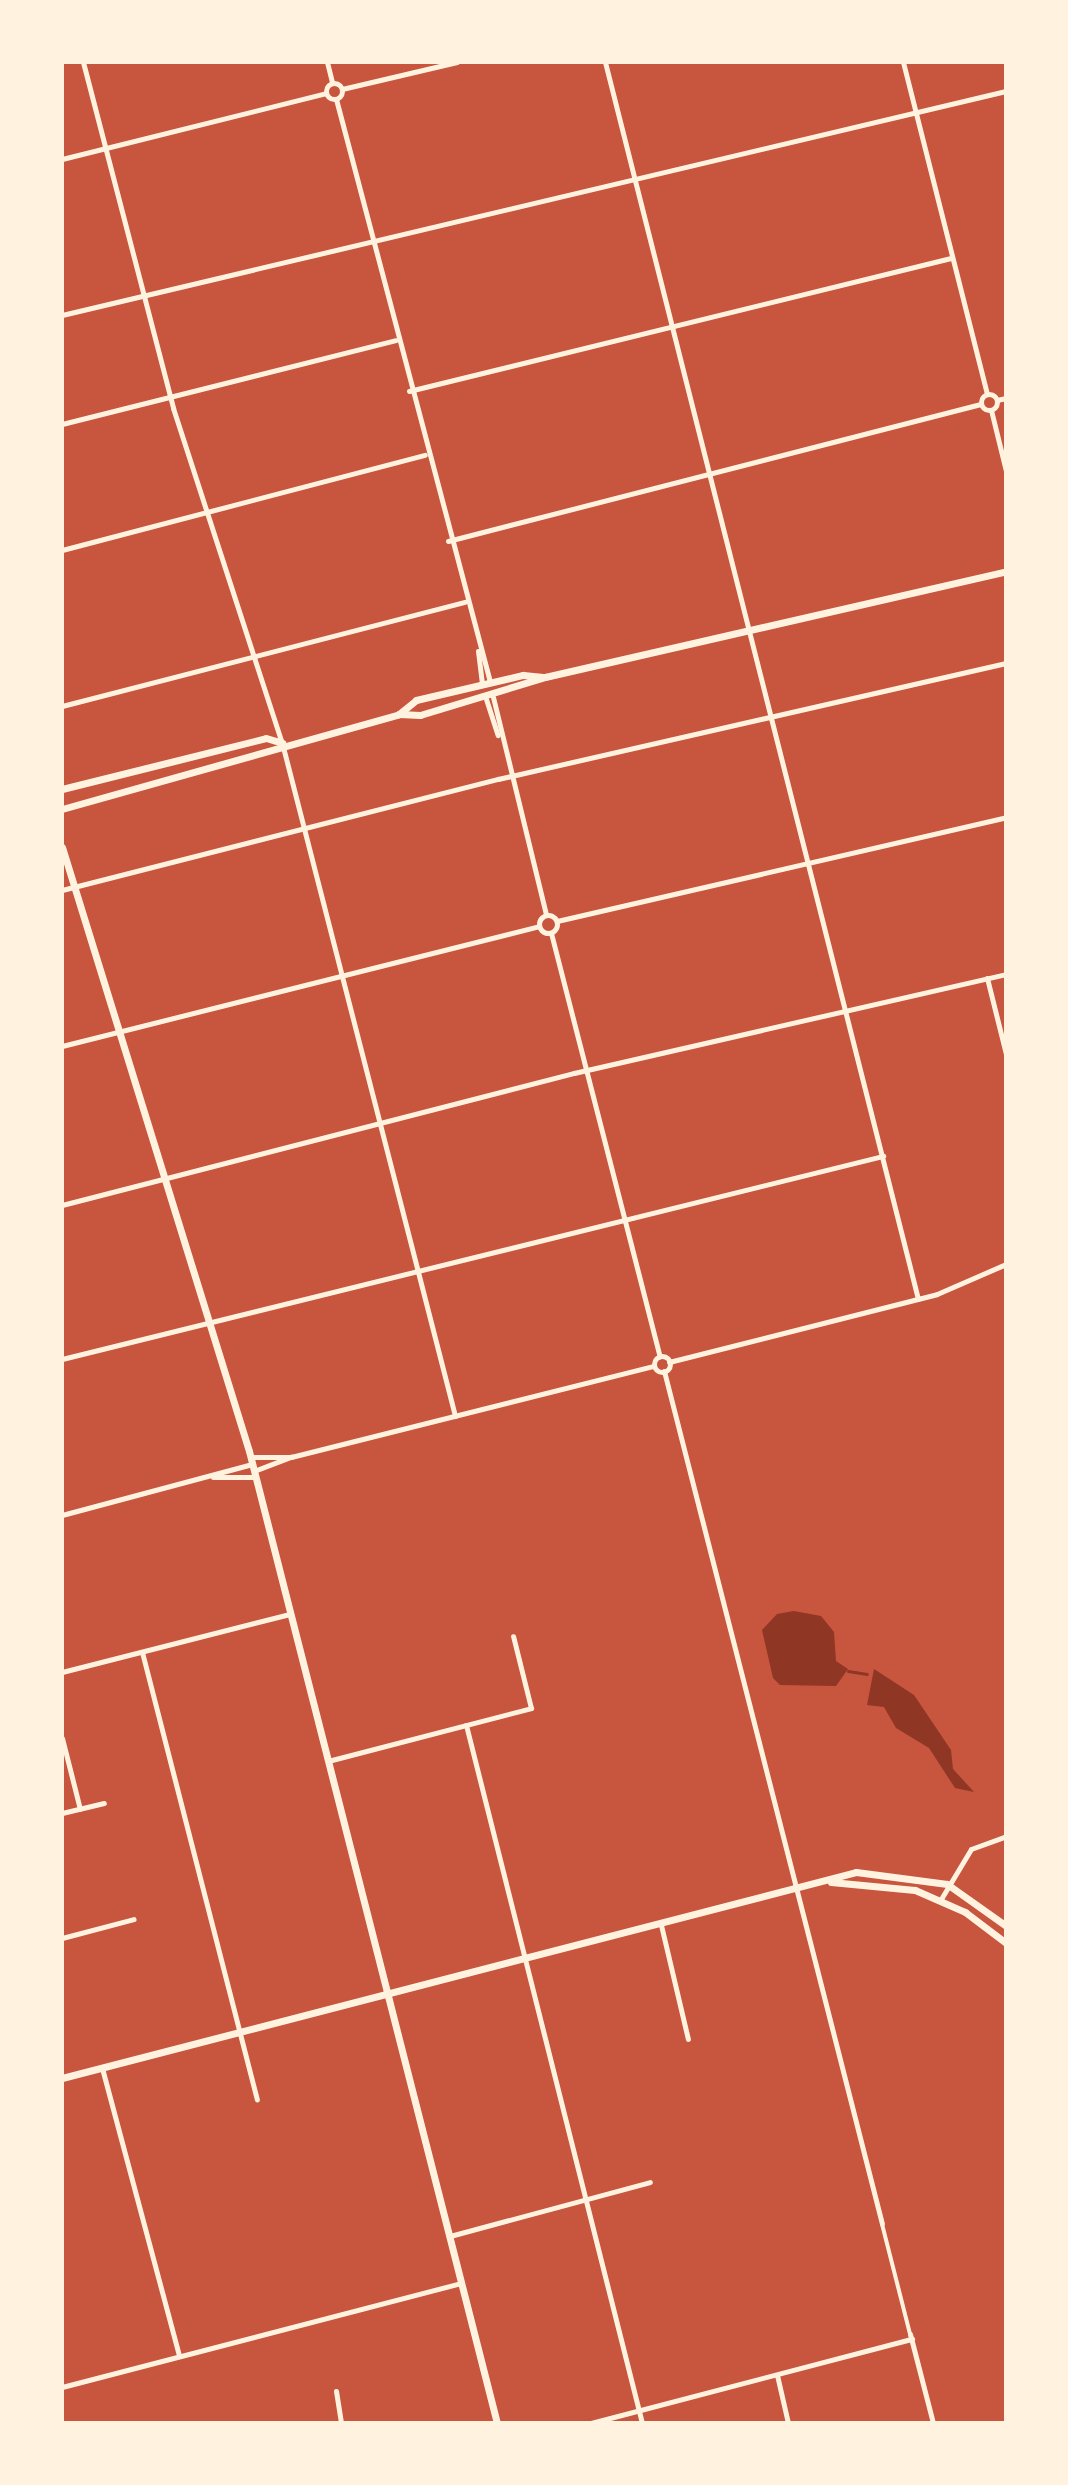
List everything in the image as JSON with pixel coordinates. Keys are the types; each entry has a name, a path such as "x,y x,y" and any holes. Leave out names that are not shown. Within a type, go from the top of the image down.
{"main road":[{"path":"399,714 416,700 486,683 545,677 1006,571"},
{"path":"62,809 268,755 282,743 399,714 490,698 545,677"},
{"path":"62,789 266,738 282,743"},
{"path":"62,847 253,1467 497,2423"},
{"path":"62,2078 877,1871 947,1884 1006,1926"},
{"path":"831,1882 889,1885 941,1899 1006,1943"}],"street":[{"path":"83,62 171,397 282,743 455,1416"},
{"path":"327,62 332,82 342,89"},
{"path":"457,62 342,89 336,99 486,683"},
{"path":"605,62 849,1010 918,1299"},
{"path":"903,62 987,394 997,400 1006,398"},
{"path":"326,93 332,82"},
{"path":"62,315 633,177 1006,91"},
{"path":"62,159 326,93 336,99"},
{"path":"409,391 671,323 951,258"},
{"path":"62,424 396,340"},
{"path":"448,541 981,404 987,394"},
{"path":"997,400 991,410 1006,471"},
{"path":"981,404 991,410"},
{"path":"62,550 425,455"},
{"path":"62,706 465,602"},
{"path":"62,890 510,776 1006,663"},
{"path":"490,698 546,914 557,921 1006,817"},
{"path":"539,926 546,914"},
{"path":"557,921 551,933 660,1356 669,1362"},
{"path":"62,1046 539,926 551,933"},
{"path":"62,1205 586,1070 1006,974"},
{"path":"987,978 1006,1054"},
{"path":"62,1359 883,1156"},
{"path":"933,2423 664,1371 669,1362 918,1299 1006,1264"},
{"path":"654,1366 660,1356"},
{"path":"213,1477 654,1366 664,1371"},
{"path":"62,1515 291,1457"},
{"path":"62,1672 290,1614"},
{"path":"328,1761 531,1708 513,1636"},
{"path":"142,1652 257,2099"},
{"path":"466,1725 522,1960 587,2201 642,2423"},
{"path":"62,1738 80,1809"},
{"path":"62,1813 104,1803"},
{"path":"941,1899 947,1884 971,1849 1006,1836"},
{"path":"62,1938 134,1919"},
{"path":"661,1925 688,2039"},
{"path":"102,2068 179,2356"},
{"path":"449,2236 650,2182"},
{"path":"62,2387 461,2283"},
{"path":"591,2423 777,2375 911,2336"},
{"path":"777,2375 788,2423"},
{"path":"336,2391 341,2423"}],"shaded area":[{"path":"794,1611 821,1616 834,1632 836,1661 848,1669 836,1686 780,1685 773,1678 762,1630 777,1614"},
{"path":"874,1669 914,1695 951,1750 953,1769 974,1792 955,1788 929,1748 896,1728 884,1707 867,1705"}],"waterway":[{"path":"848,1671 867,1674"}]}
